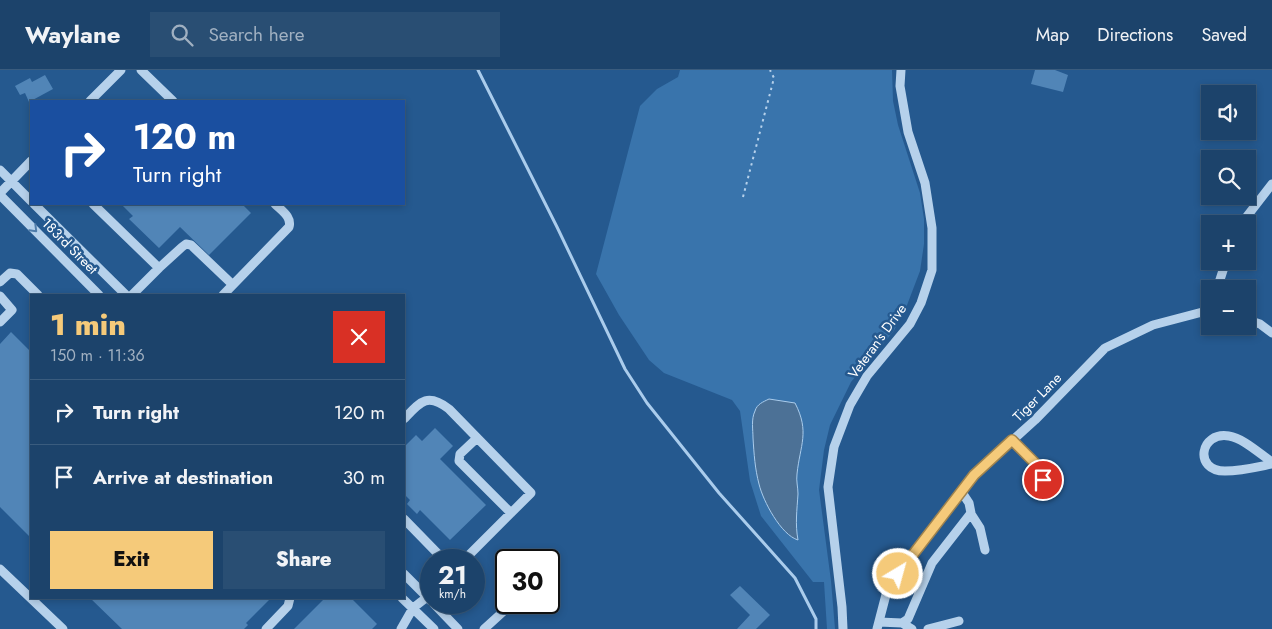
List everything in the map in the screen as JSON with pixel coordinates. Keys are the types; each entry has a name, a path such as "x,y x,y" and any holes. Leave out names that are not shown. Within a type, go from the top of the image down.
{"street":[{"path":"91,100 121,70"},
{"path":"141,70 169,100"},
{"name":"Veteran's Drive","path":"843,629 828,487 834,447 850,405 867,376 891,349 914,317 921,303 932,270 932,228 925,183 908,132 900,86 901,70"},
{"path":"0,194 30,162"},
{"path":"0,170 30,200"},
{"path":"1248,215 1272,184"},
{"name":"183rd Street","path":"0,194 98,294"},
{"name":"183rd Street","path":"35,205 125,294"},
{"path":"94,205 159,268"},
{"path":"224,294 288,227 290,223 287,216 276,205"},
{"path":"133,294 186,244 191,245 232,285"},
{"path":"0,282 10,273 17,274 37,294"},
{"path":"0,296 12,310 0,322"},
{"name":"Tiger Lane","path":"878,625 888,587 974,475 1034,420 1105,348 1153,325 1201,312"},
{"path":"1256,323 1272,333"},
{"path":"405,418 419,403 429,399 438,401 532,493 475,549"},
{"path":"1220,436 1230,436 1272,463 1225,472 1212,468 1206,462 1203,454 1206,445 1212,439 1220,436"},
{"path":"477,438 460,454 459,461 511,513"},
{"path":"1012,440 1038,466 1043,480"},
{"path":"961,491 969,502 971,514 980,528 985,550"},
{"path":"878,625 902,623 908,619 932,563 971,514"},
{"path":"405,520 433,549"},
{"path":"0,569 30,598"},
{"path":"405,575 420,589"},
{"path":"32,599 63,629"},
{"path":"266,629 288,606 290,599"},
{"path":"403,599 434,629"},
{"path":"402,629 412,608 420,604"},
{"path":"444,614 458,629"},
{"path":"484,629 500,614"},
{"path":"928,629 960,620"},
{"path":"902,623 912,629"}],"path":[{"path":"743,196 774,78 770,70"}],"shaded area":[{"path":"680,70 892,70 893,101 898,125 920,193 924,219 924,244 920,271 904,313 893,332 851,382 830,425 824,450 819,490 831,581 835,629 827,629 824,582 813,582 761,516 750,481 740,411 732,400 664,373 649,360 619,315 596,274 640,106 657,89 678,77"},
{"path":"769,399 795,403 802,422 803,438 797,477 796,523 798,540 785,532 779,525 764,499 758,478 754,450 753,417 760,403"}],"building":[{"path":"1035,70 1055,70 1068,75 1063,92 1031,84"},
{"path":"45,75 53,89 29,102 25,93 20,95 15,86 30,78 32,82"},
{"path":"122,205 243,205 251,213 209,255 180,227 159,248 129,219 133,216"},
{"path":"11,332 30,351 30,537 0,507 0,344"},
{"path":"435,428 453,446 440,459 486,505 450,540 420,510 417,514 407,504 410,500 405,495 405,446 416,435 422,441"},
{"path":"740,586 770,615 756,629 737,629 750,615 730,595"},
{"path":"91,599 270,599 246,623 248,625 244,629 122,629"},
{"path":"324,599 352,599 377,624 372,629 294,629"}],"waterway":[{"path":"478,70 557,227 625,369 647,403 719,493 795,578 816,619 816,629"}],"route":[{"path":"898,574 974,475 1012,440 1038,466 1043,480"}]}
